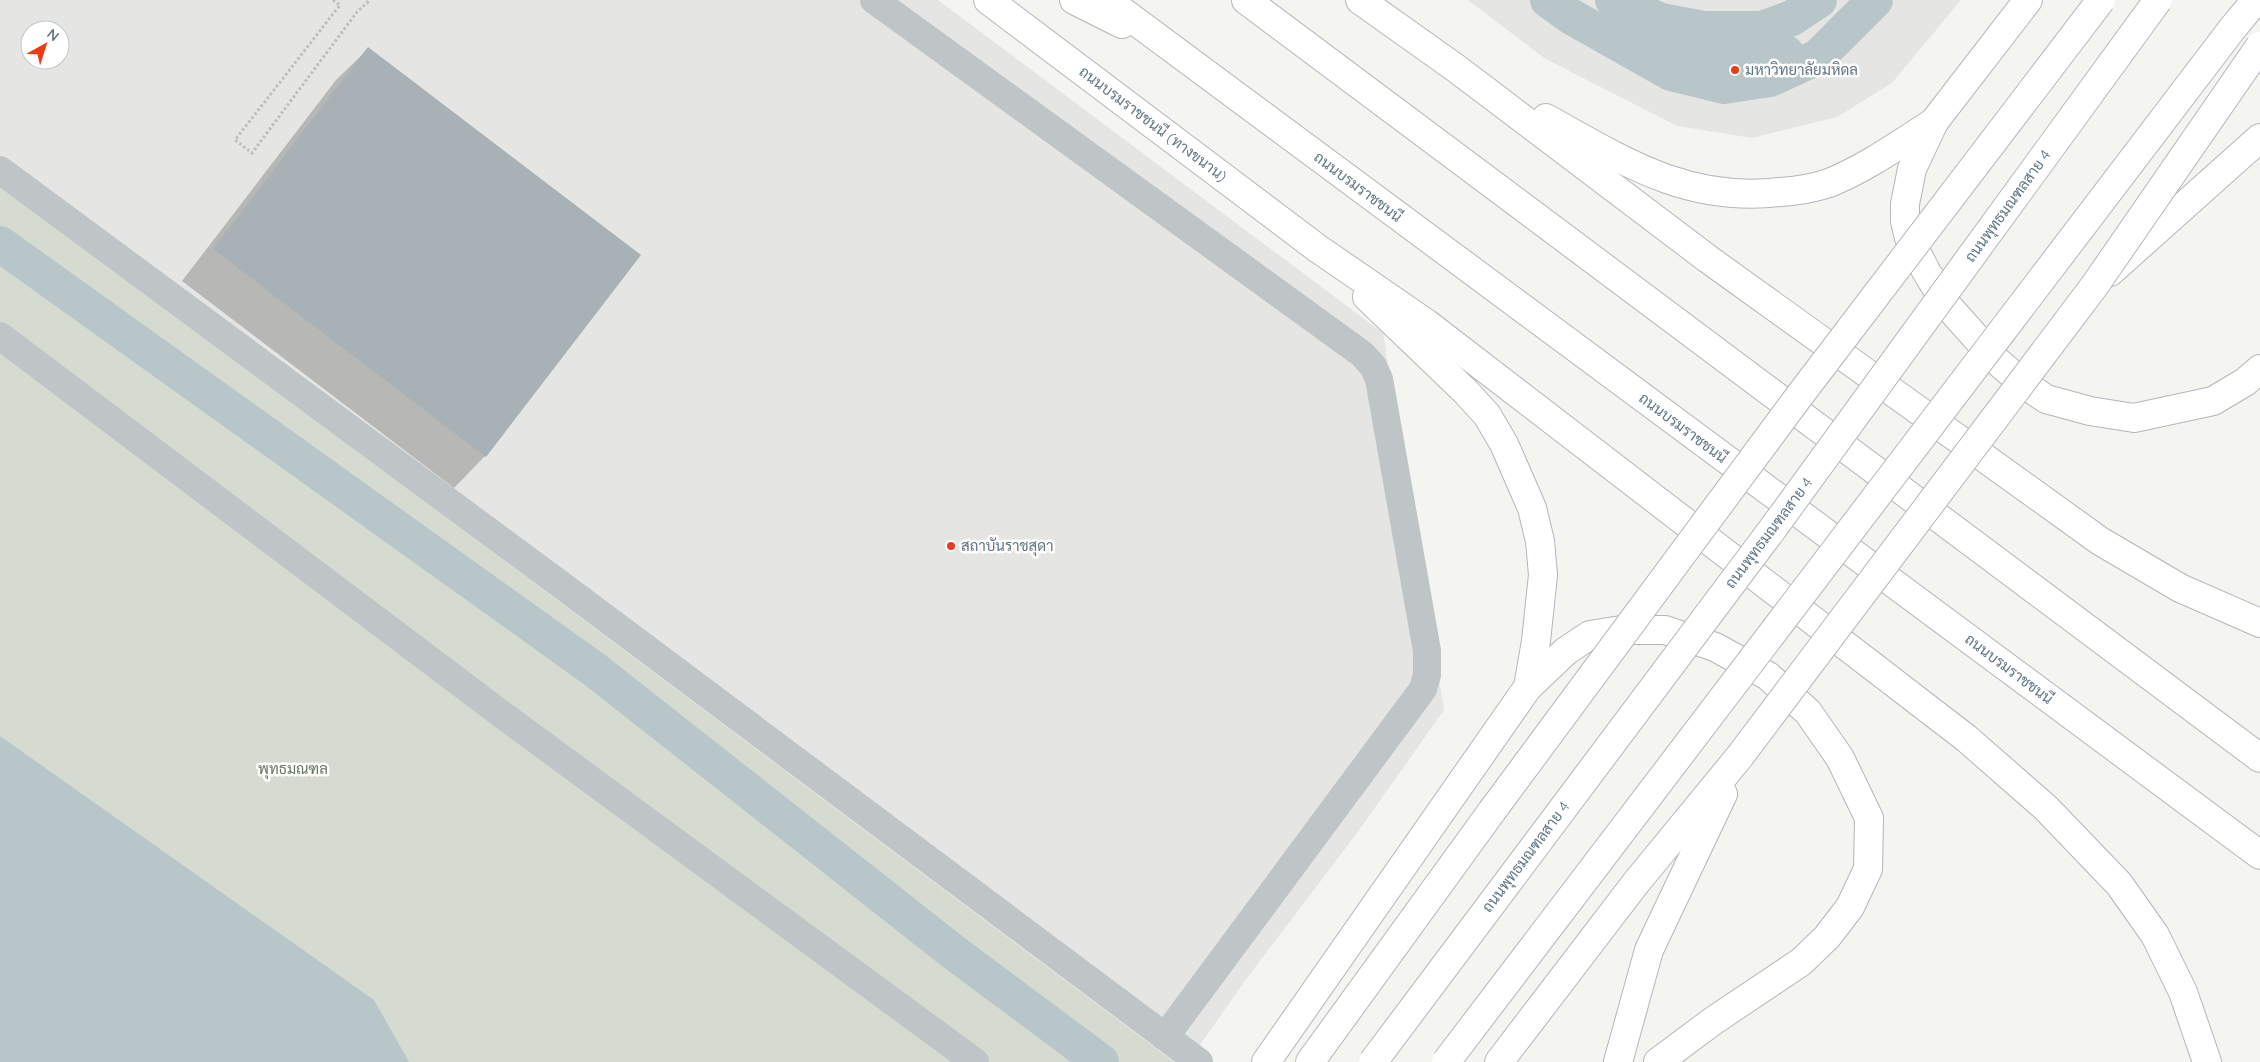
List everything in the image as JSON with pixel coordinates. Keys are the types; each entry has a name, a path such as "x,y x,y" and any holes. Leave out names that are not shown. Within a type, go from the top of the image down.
{"main road":[{"name":"ถนนบรมราชชนนี (ทางขนาน)","path":"988,0 1317,248"},
{"path":"1074,0 1173,50"},
{"name":"ถนนบรมราชชนนี","path":"1107,0 2260,855"},
{"path":"1246,0 2260,758"},
{"path":"1360,0 1457,68 1708,259 2100,541 2180,588 2260,623"},
{"path":"2028,0 1934,122 1912,169 1905,204 1905,221 1909,238 1946,304 1997,362 2020,381 2046,398 2090,410 2134,418 2213,401 2245,382 2260,368"},
{"path":"1310,1062 1800,395 2101,0"},
{"name":"ถนนพุทธมณฑลสาย 4","path":"1373,1062 1771,531 2158,0"},
{"path":"1446,1062 2256,0"},
{"path":"1498,1062 1635,884 1740,756 2095,285 2260,46"},
{"path":"1457,68 1632,166 1675,183 1722,194 1760,195 1828,183 1876,159 1934,122"},
{"path":"2095,285 2260,138"},
{"path":"1317,248 1466,392 1486,416 1504,444 1532,508 1540,540 1543,575 1536,641 1528,687"},
{"path":"1317,248 1426,323 1966,738 2046,808 2119,884 2155,935 2183,992 2207,1062"},
{"path":"1266,1062 1528,687 1566,651 1590,636 1621,630 1665,630 1715,647 1768,676 1808,712 1840,758 1868,818 1868,869 1850,907 1827,937 1801,962 1713,1021 1658,1062"},
{"path":"1618,1062 1649,950 1740,756"}],"street":[{"path":"874,0 1362,354 1373,366 1379,379 1427,651 1427,675 1423,689 1165,1037"},
{"path":"0,170 572,592 1199,1062"},
{"path":"0,336 508,719 975,1062"}],"path":[{"path":"333,0 340,5 235,140 252,153 357,12 370,0"}],"shaded area":[{"name":"สถาบันราชสุดา","path":"0,0 938,0 1383,333 1444,710 1357,833 1247,978 1188,1062 1174,1062 0,183"},
{"name":"มหาวิทยาลัยมหิดล","path":"1468,0 1961,0 1892,83 1837,117 1752,138 1677,126 1544,58"},
{"path":"0,736 374,1000 409,1062 0,1062"}],"green space":[{"name":"พุทธมณฑล","path":"0,183 1174,1062 0,1062"}],"building":[{"path":"368,47 641,255 486,457 213,249"}],"waterway":[{"path":"1548,0 1570,16 1671,73 1724,86 1770,79 1818,57 1875,0"},
{"path":"1613,0 1661,21 1704,29 1762,29 1792,18 1819,0"},
{"path":"1629,29 1655,42 1731,59 1786,53"},
{"path":"0,244 595,670 952,951 1101,1062"}],"place":[{"name":"มหาวิทยาลัยมหิดล","path":"1735,70"},
{"name":"สถาบันราชสุดา","path":"951,546"}]}
